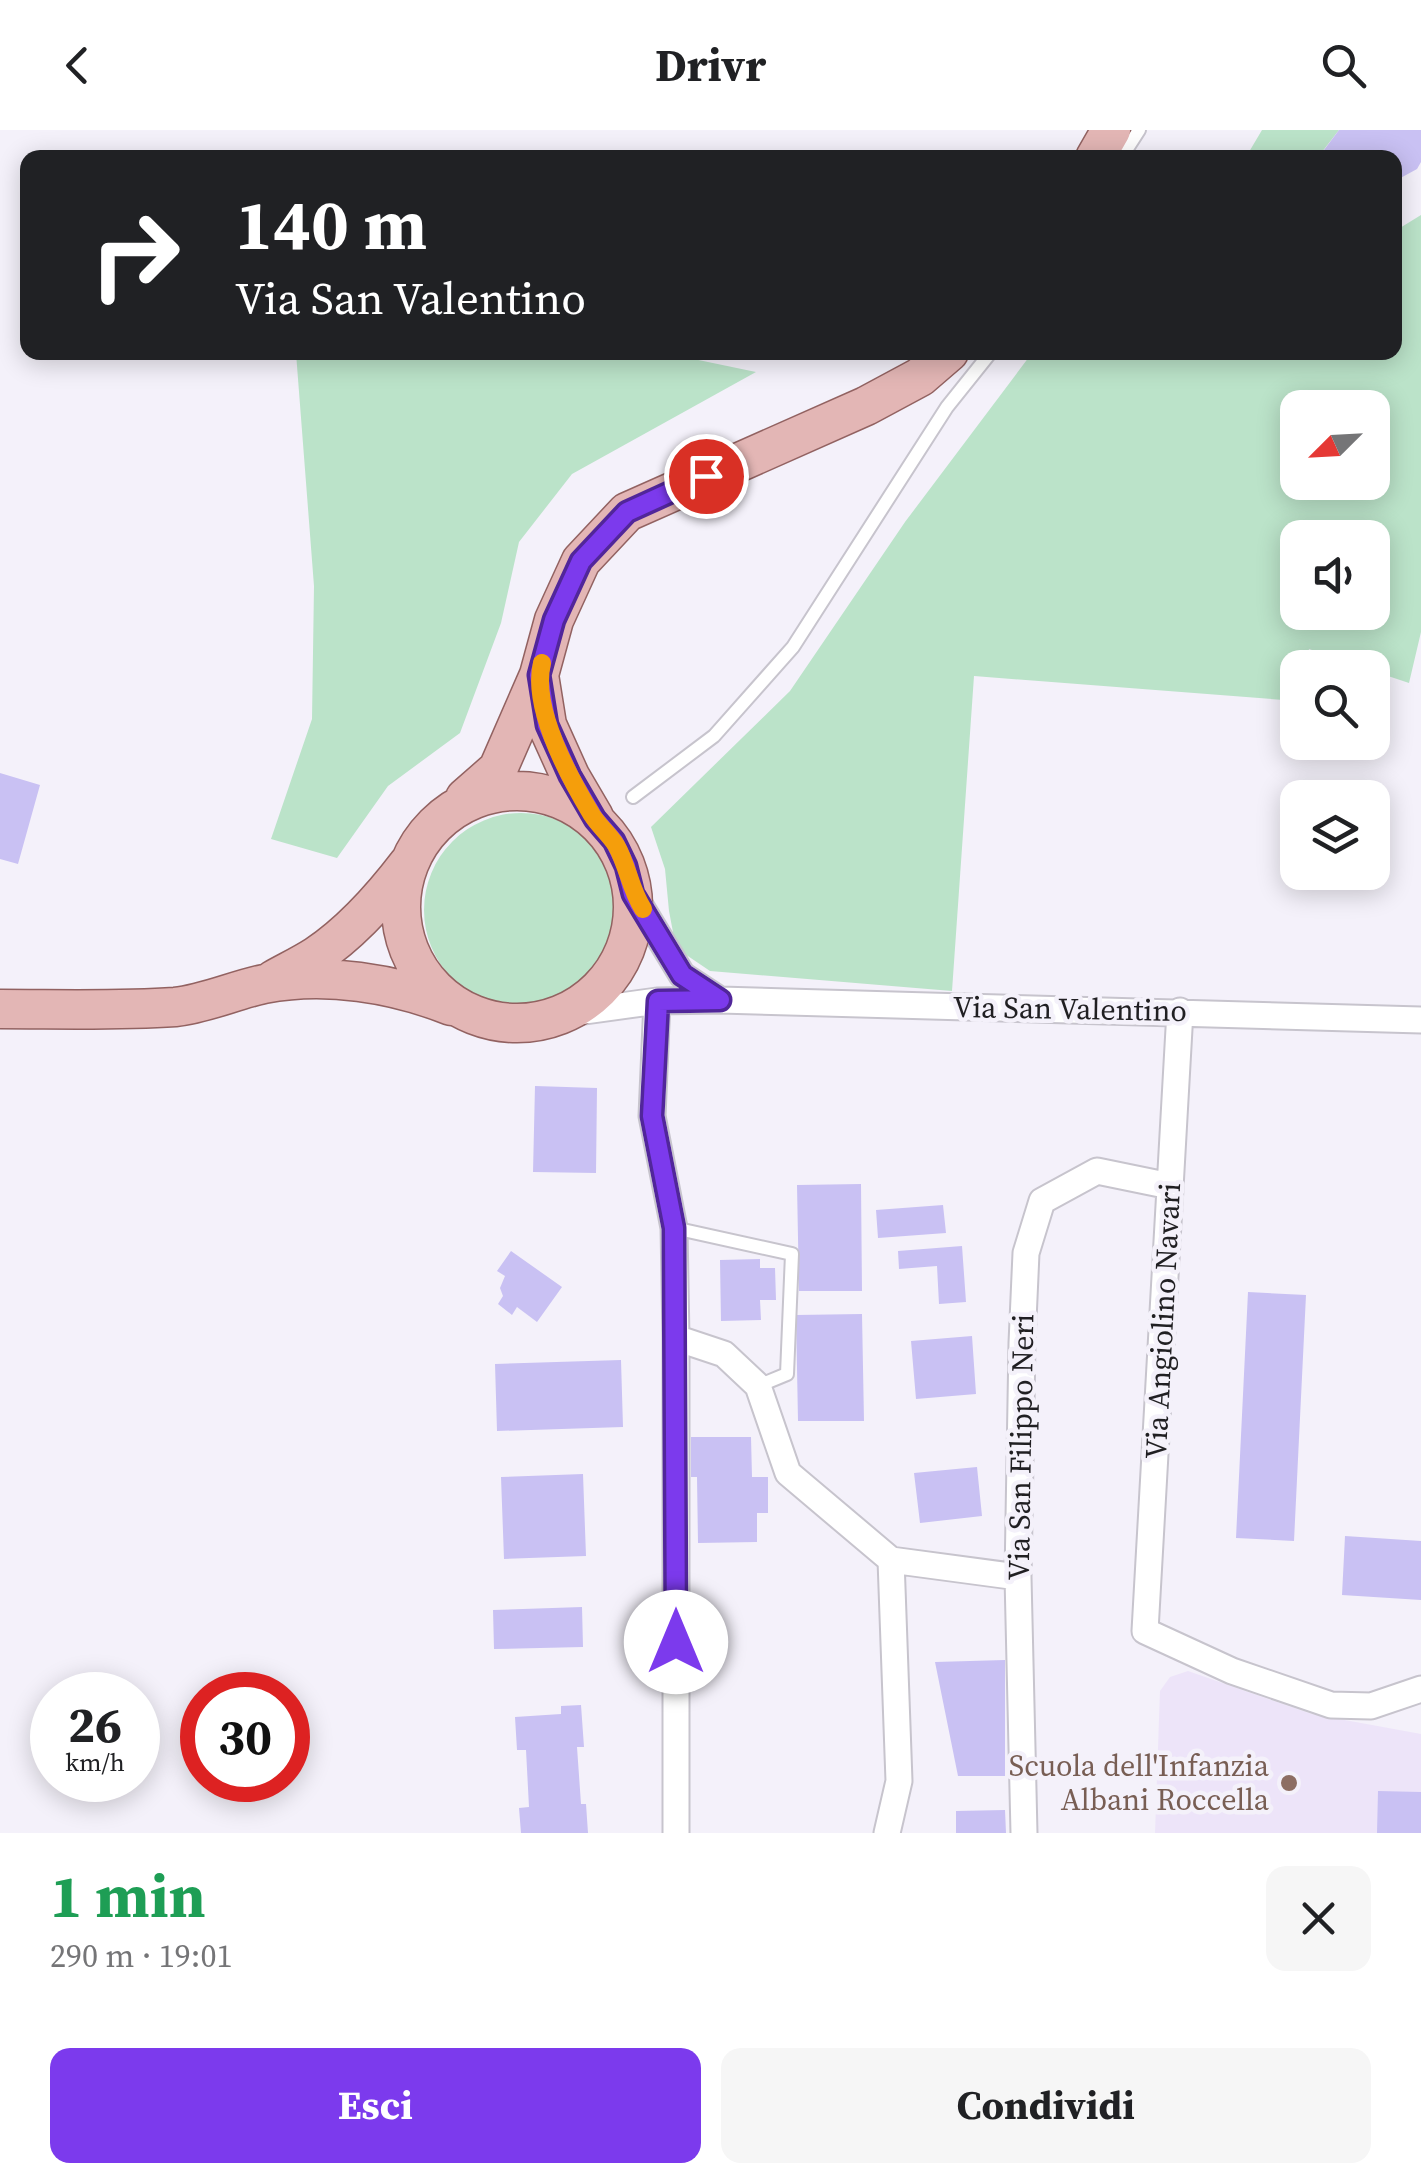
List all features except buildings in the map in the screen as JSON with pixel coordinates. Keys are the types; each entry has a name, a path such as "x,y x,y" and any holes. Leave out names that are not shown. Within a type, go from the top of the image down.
{"main road":[{"path":"266,984 317,955 349,929 381,898 427,832 498,769 539,675 554,620 581,561 627,512 866,406 920,376 940,360"},
{"path":"0,1009 179,1006 266,984 322,980 382,985 420,993 494,1021 529,1023 563,1014 595,995 618,966 632,931 633,894 614,841 595,819 570,776 547,725 539,675"},
{"path":"454,808 488,793 526,790 563,799 595,819"},
{"path":"409,863 401,896 408,946 414,962 434,989 461,1010"}],"street":[{"path":"633,894 682,975 720,1000"},
{"name":"Via San Valentino","path":"563,1014 658,1001 720,1000 1421,1020"},
{"path":"658,1001 652,1116 674,1228 676,1833"},
{"name":"Via Angiolino Navari","path":"1180,1011 1146,1631 1232,1671 1331,1705 1371,1706 1421,1688"},
{"name":"Via San Filippo Neri","path":"1024,1833 1018,1577 1026,1253 1042,1201 1097,1172 1170,1186"},
{"path":"676,1338 724,1354 758,1386 788,1472 891,1560 1018,1577"},
{"path":"887,1833 900,1781 891,1560"}],"lane":[{"path":"633,797 714,736 793,647 948,407 985,360"},
{"path":"674,1228 792,1254 787,1374 758,1386"}],"shaded area":[{"name":"Scuola dell'Infanzia Albani Roccella","path":"1188,1671 1312,1714 1421,1734 1421,1833 1155,1833 1160,1691 1170,1677"}],"green space":[{"path":"1262,130 1339,130 1323,150 1250,150"},
{"path":"1421,215 1421,632 1409,683 1390,677 1390,650 1280,650 1280,700 974,676 952,991 710,971 676,948 665,869 651,827 790,691 905,522 1027,360 1402,360 1402,227"},
{"path":"297,360 698,360 756,372 572,474 519,542 501,623 460,733 388,786 337,858 271,839 312,719 314,586"},
{"path":"521,813 558,821 589,842 610,873 618,910 610,947 589,978 558,999 521,1007 484,999 453,978 432,947 424,910 432,873 453,842 484,821"}],"slow traffic":[{"path":"542,663 539,675 547,725 570,776 595,819 614,841 633,894 643,909"}],"place":[{"name":"Scuola dell'Infanzia Albani Roccella","path":"1289,1783"}],"route":[{"path":"676,1642 674,1228 652,1116 658,1001 720,1000 682,975 633,894 614,841 595,819 570,776 547,725 539,675 554,620 581,561 627,512 706,476"}]}
